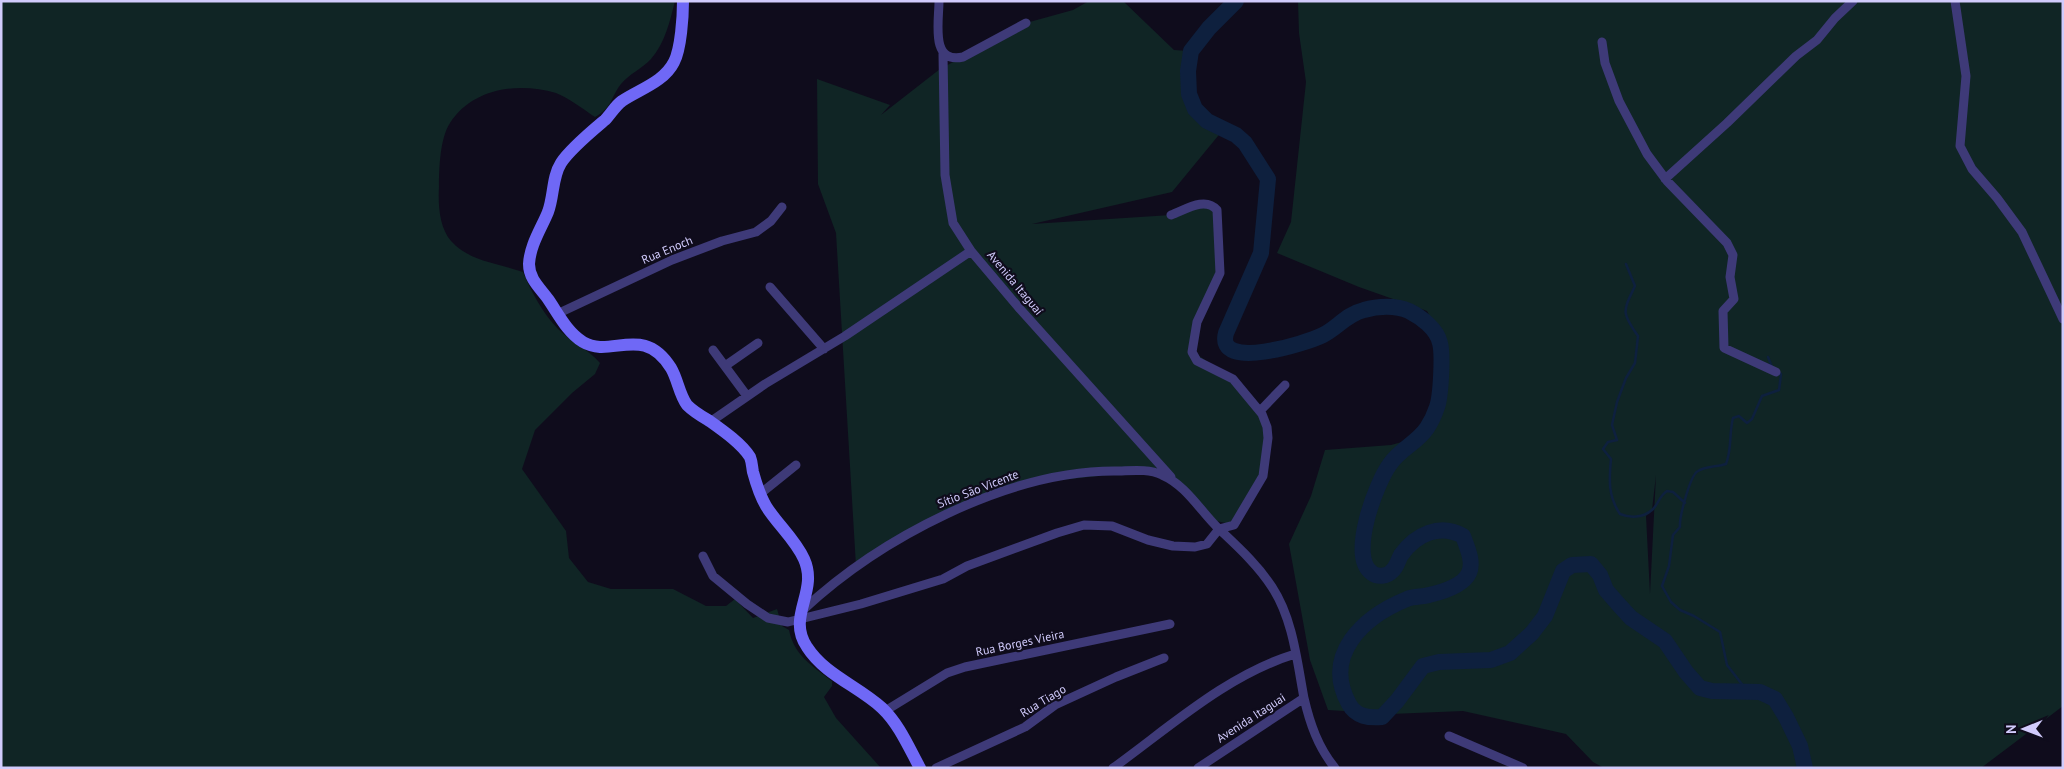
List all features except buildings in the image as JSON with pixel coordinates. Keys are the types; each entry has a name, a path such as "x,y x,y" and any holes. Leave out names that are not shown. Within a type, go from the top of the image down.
{"street":[{"path":"683,1 675,61 661,78 618,104 561,162 548,211 533,245 529,266 532,280 569,331 585,344 599,346 633,344 647,346 656,352 671,369 680,394 688,406 710,422 749,456 765,505 804,559 810,575 800,615 799,631 805,645 812,655 839,680 867,696 884,711 893,721 920,768"},
{"name":"Avenida Itaguaí","path":"940,1 939,44 943,54 945,175 953,223 971,251 1020,309 1176,483"},
{"path":"1665,178 1727,123 1796,56 1817,40 1835,18 1853,1"},
{"path":"1955,1 1966,76 1960,146 1972,169 1997,198 2022,232 2063,320"},
{"path":"943,54 954,59 963,57 1026,23"},
{"path":"1602,42 1605,63 1619,101 1647,154 1665,178 1727,243 1733,255 1730,277 1734,299 1723,311 1724,348 1776,372"},
{"path":"703,556 713,576 746,604 768,618 788,622 800,615 861,604 943,579 967,566 1057,533 1084,526 1112,526 1148,540 1173,546 1195,548 1207,544 1219,529 1234,525 1263,476 1268,438 1267,427 1260,411 1233,379 1197,361 1192,352 1197,322 1220,273 1217,210 1212,205 1205,203 1171,216"},
{"name":"Rua Enoch","path":"557,314 672,260 722,241 756,232 771,221 782,208"},
{"path":"710,422 798,363 824,350 971,251"},
{"path":"770,288 824,350"},
{"path":"725,366 758,343"},
{"path":"713,350 747,396"},
{"path":"1260,411 1285,385"},
{"path":"760,494 796,464"},
{"name":"Sítio São Vicente","path":"800,615 828,586 931,520 1023,484 1087,471 1146,471 1162,475 1176,483 1219,529"},
{"path":"1219,529 1240,549 1272,587 1289,624 1304,698"},
{"name":"Rua Borges Vieira","path":"884,711 947,673 1170,624"},
{"path":"1113,768 1235,680 1273,661 1295,654"},
{"name":"Rua Tiago","path":"936,768 1025,726 1055,705 1116,677 1164,658"},
{"name":"Avenida Itaguai","path":"1198,768 1304,698 1312,730 1326,757 1336,768"},
{"path":"1449,736 1523,768"}],"green space":[{"path":"1,1 675,1 666,31 656,53 648,62 624,80 605,110 595,117 556,93 527,88 512,88 484,95 460,111 450,123 442,145 439,208 442,222 451,241 467,253 476,258 523,272 538,302 552,323 600,363 595,374 572,393 535,430 522,469 566,531 569,558 588,582 611,589 673,589 706,606 726,606 735,599 753,618 777,609 782,626 789,630 791,639 800,653 811,665 832,681 832,686 824,697 836,718 881,768 1,768"},
{"path":"1089,1 1123,1 1174,50 1188,51 1187,95 1195,109 1227,125 1172,192 1032,224 1171,215 1197,205 1217,210 1220,273 1197,322 1192,351 1233,379 1267,427 1263,476 1234,525 1208,519 1176,483 1146,471 1023,484 931,520 856,566 836,233 818,184 817,79 890,105 881,115 940,69 1026,23 1073,10"},
{"path":"1298,1 2063,1 2063,706 1981,768 1604,768 1593,762 1566,734 1463,711 1391,714 1328,710 1310,660 1289,544 1311,496 1325,450 1391,445 1413,439 1437,406 1439,333 1427,311 1359,287 1277,253 1291,222 1306,82 1299,33","holes":["1656,475 1650,594 1646,516 1652,510"]}],"waterway":[{"path":"1236,1 1209,28 1191,51 1188,71 1189,94 1195,109 1207,121 1236,135 1245,143 1268,179 1261,253 1226,333 1226,345 1234,351 1248,353 1264,352 1300,344 1323,335 1358,312 1386,307 1404,309 1423,320 1436,333 1441,348 1440,385 1436,409 1423,433 1394,459 1384,473 1367,520 1363,536 1363,552 1365,565 1372,573 1379,576 1385,575 1394,569 1401,555 1421,536 1437,531 1454,532 1463,536 1471,564 1469,573 1462,582 1452,588 1426,596 1410,598 1376,616 1362,627 1351,640 1344,654 1340,669 1342,686 1349,704 1355,712 1363,716 1382,717 1397,701 1423,666 1439,662 1491,660 1510,653 1532,633 1545,616 1563,571 1572,565 1591,564 1600,575 1606,590 1619,605 1631,618 1665,641 1686,672 1700,688 1712,691 1760,692 1775,699 1800,746 1805,768"},
{"path":"1626,264 1635,286 1626,306 1626,316 1638,336 1635,363 1626,378 1617,402 1612,425 1617,440 1608,442 1603,449 1611,459 1611,494 1620,514 1628,516 1641,516 1648,513 1667,491 1673,492 1685,503"},
{"path":"1768,357 1772,367"},
{"path":"1748,692 1727,665 1720,632 1680,610 1671,602 1662,586 1669,566 1673,535 1680,527 1686,497 1695,474 1704,468 1726,464 1733,418 1739,416 1747,423 1752,419 1762,396 1779,390 1781,374 1778,372"}]}
